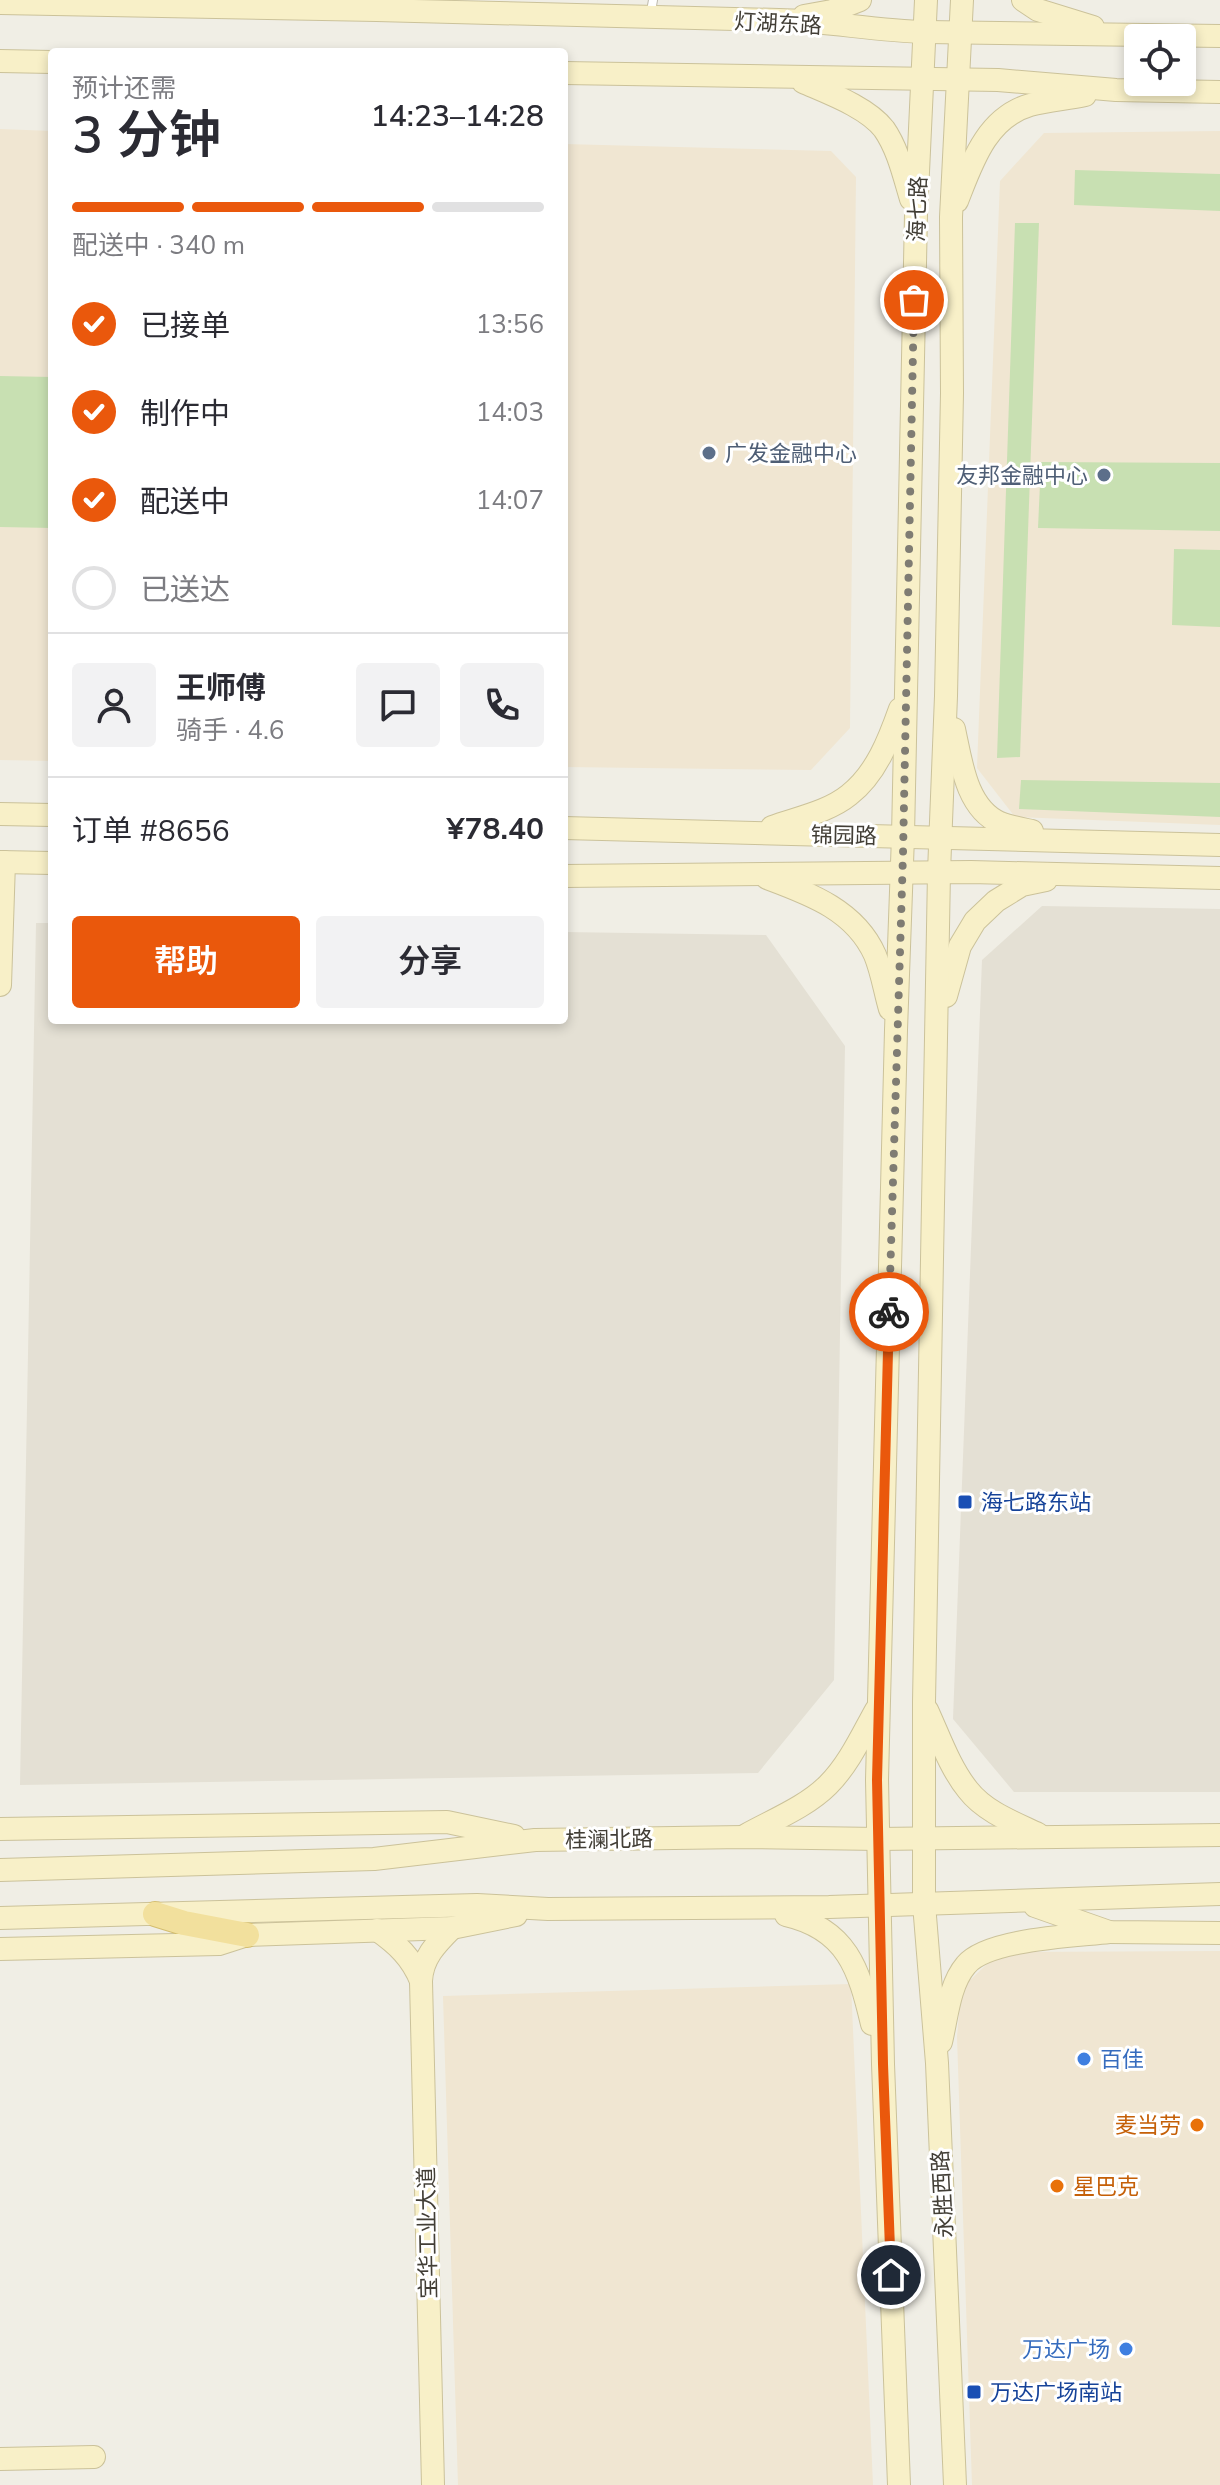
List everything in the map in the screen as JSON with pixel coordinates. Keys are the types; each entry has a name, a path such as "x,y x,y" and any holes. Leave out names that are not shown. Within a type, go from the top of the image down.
{"main road":[{"path":"782,20 832,11 860,0"},
{"name":"海七路","path":"878,1906 879,1705 903,836 916,215 926,0"},
{"path":"937,1032 952,393 951,217 962,0"},
{"path":"1023,0 1038,10 1117,34"},
{"name":"灯湖东路","path":"0,3 528,12 652,9 926,32 1220,36"},
{"path":"0,61 48,62"},
{"path":"568,73 998,80 1116,90 1220,92"},
{"path":"795,78 842,99 883,128 897,155 916,215"},
{"path":"951,217 975,156 992,130 1006,116 1029,105 1116,90"},
{"path":"755,832 815,812 848,796 872,771 890,738 906,692"},
{"path":"946,696 963,772 977,804 998,823 1068,840"},
{"path":"0,814 48,815"},
{"name":"锦园路","path":"568,828 1220,845"},
{"path":"0,985 2,862 48,863"},
{"name":"锦园路","path":"568,876 939,872 1220,878"},
{"path":"755,873 812,894 841,912 861,931 875,956 896,1030"},
{"path":"937,1032 960,946 975,921 996,901 1022,885 1068,874"},
{"name":"永胜西路","path":"937,1032 924,1702 924,1904 937,2063 955,2485"},
{"path":"924,1702 968,1791 998,1815 1043,1836"},
{"path":"744,1837 827,1786 849,1758 879,1705"},
{"path":"0,1829 447,1822 535,1840"},
{"name":"桂澜北路","path":"0,1870 374,1859 535,1840 1220,1835"},
{"path":"0,1918 477,1905 548,1909 878,1906 1220,1894"},
{"path":"1023,1901 1109,1932"},
{"path":"878,1906 899,2485"},
{"path":"754,1908 808,1920 839,1941 856,1969 865,1992 883,2064"},
{"path":"155,1914 247,1935 452,1928 548,1909"},
{"path":"421,1981 421,1969 426,1959 435,1944 452,1928"},
{"path":"377,1930 394,1942 414,1964 421,1981"},
{"path":"937,2063 954,1986 966,1964 988,1949 1109,1932 1220,1933"},
{"path":"0,1949 219,1944 247,1935"},
{"name":"宝华工业大道","path":"421,1981 433,2485"},
{"path":"0,2459 94,2457"}],"shaded area":[{"path":"0,129 48,131 48,761 0,760"},
{"name":"友邦金融中心","path":"1220,131 1220,825 1015,817 977,768 1000,181 1044,133"},
{"name":"广发金融中心","path":"568,144 831,151 856,177 850,728 811,770 568,767"},
{"path":"1042,906 1220,909 1220,1792 1014,1792 953,1719 982,960"},
{"path":"36,923 48,923 48,1024 568,1024 568,932 766,935 845,1046 834,1680 758,1773 20,1785"},
{"name":"万达广场","path":"1220,1951 1220,2485 972,2485 957,2037 961,1989 989,1962 1015,1952"},
{"path":"851,1984 873,2485 458,2485 443,1996"}],"green space":[{"path":"1075,170 1220,174 1220,211 1074,205"},
{"path":"1015,223 1039,223 1020,757 997,758"},
{"path":"0,376 48,377 48,528 0,527"},
{"path":"1041,462 1220,463 1220,531 1038,528"},
{"path":"1174,549 1220,550 1220,627 1172,625"},
{"path":"1021,780 1220,783 1220,817 1019,809"}],"way so far":[{"path":"889,1312 903,854 914,300"}],"place":[{"name":"广发金融中心","path":"709,453"},
{"name":"友邦金融中心","path":"1104,475"},
{"name":"海七路东站","path":"965,1502"},
{"name":"百佳","path":"1084,2059"},
{"name":"麦当劳","path":"1197,2125"},
{"name":"星巴克","path":"1057,2186"},
{"name":"万达广场","path":"1126,2349"},
{"name":"万达广场南站","path":"974,2392"}],"route":[{"path":"889,1312 877,1780 878,1906 891,2275"}]}
